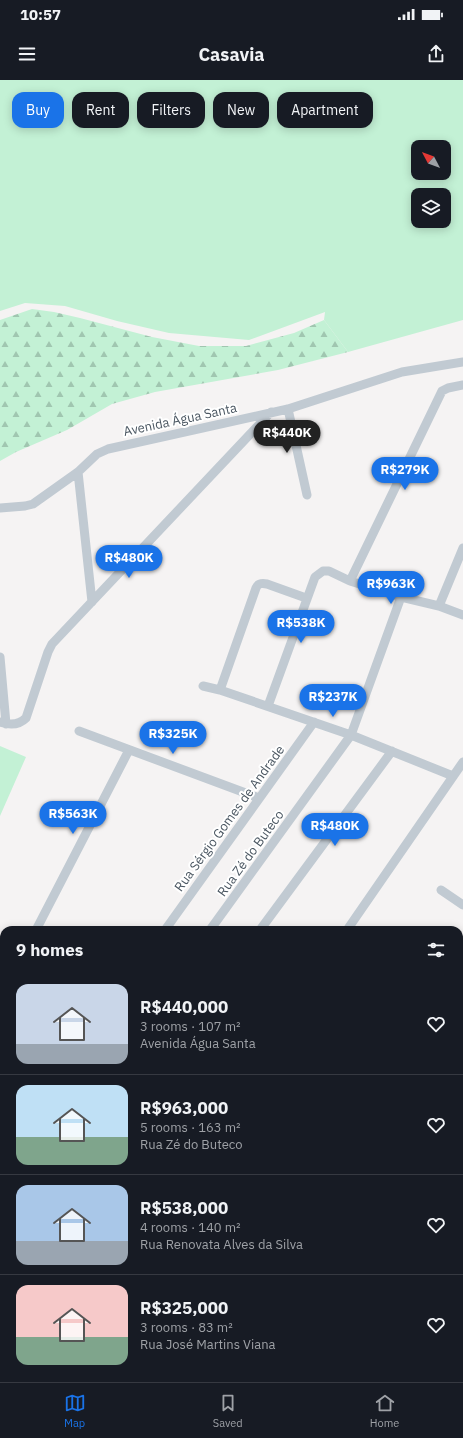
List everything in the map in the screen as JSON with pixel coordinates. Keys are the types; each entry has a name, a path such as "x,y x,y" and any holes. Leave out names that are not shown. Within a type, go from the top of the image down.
{"street":[{"name":"Avenida Água Santa","path":"0,508 33,504 78,472 97,454 108,449 288,409 402,372 463,362"},
{"path":"350,581 442,391 463,384"},
{"path":"288,409 307,495"},
{"path":"0,657 3,723 22,722 26,718 52,644 272,412"},
{"path":"78,472 92,602"},
{"path":"439,606 463,548"},
{"path":"268,706 306,598 315,577 324,571 329,571 350,581 401,597 439,606 463,615"},
{"path":"220,690 258,584 266,584 306,598"},
{"name":"Rua Zé do Buteco","path":"213,926 351,735 401,597"},
{"path":"203,686 220,690 351,735 453,776"},
{"name":"Rua Sérgio Gomes de Andrade","path":"168,926 314,722"},
{"path":"79,731 259,798"},
{"path":"38,926 129,750"},
{"path":"263,926 392,751"},
{"path":"350,926 463,762"},
{"path":"440,890 463,905"}],"green space":[{"path":"0,80 463,80 463,320 348,352 324,320 325,312 249,340 169,333 117,321 65,306 25,303 0,311"},
{"path":"32,309 54,312 152,337 199,346 246,346 294,333 324,320 348,352 278,370 155,392 112,404 67,430 16,452 0,461 0,320"},
{"path":"0,746 26,757 0,816"}]}
